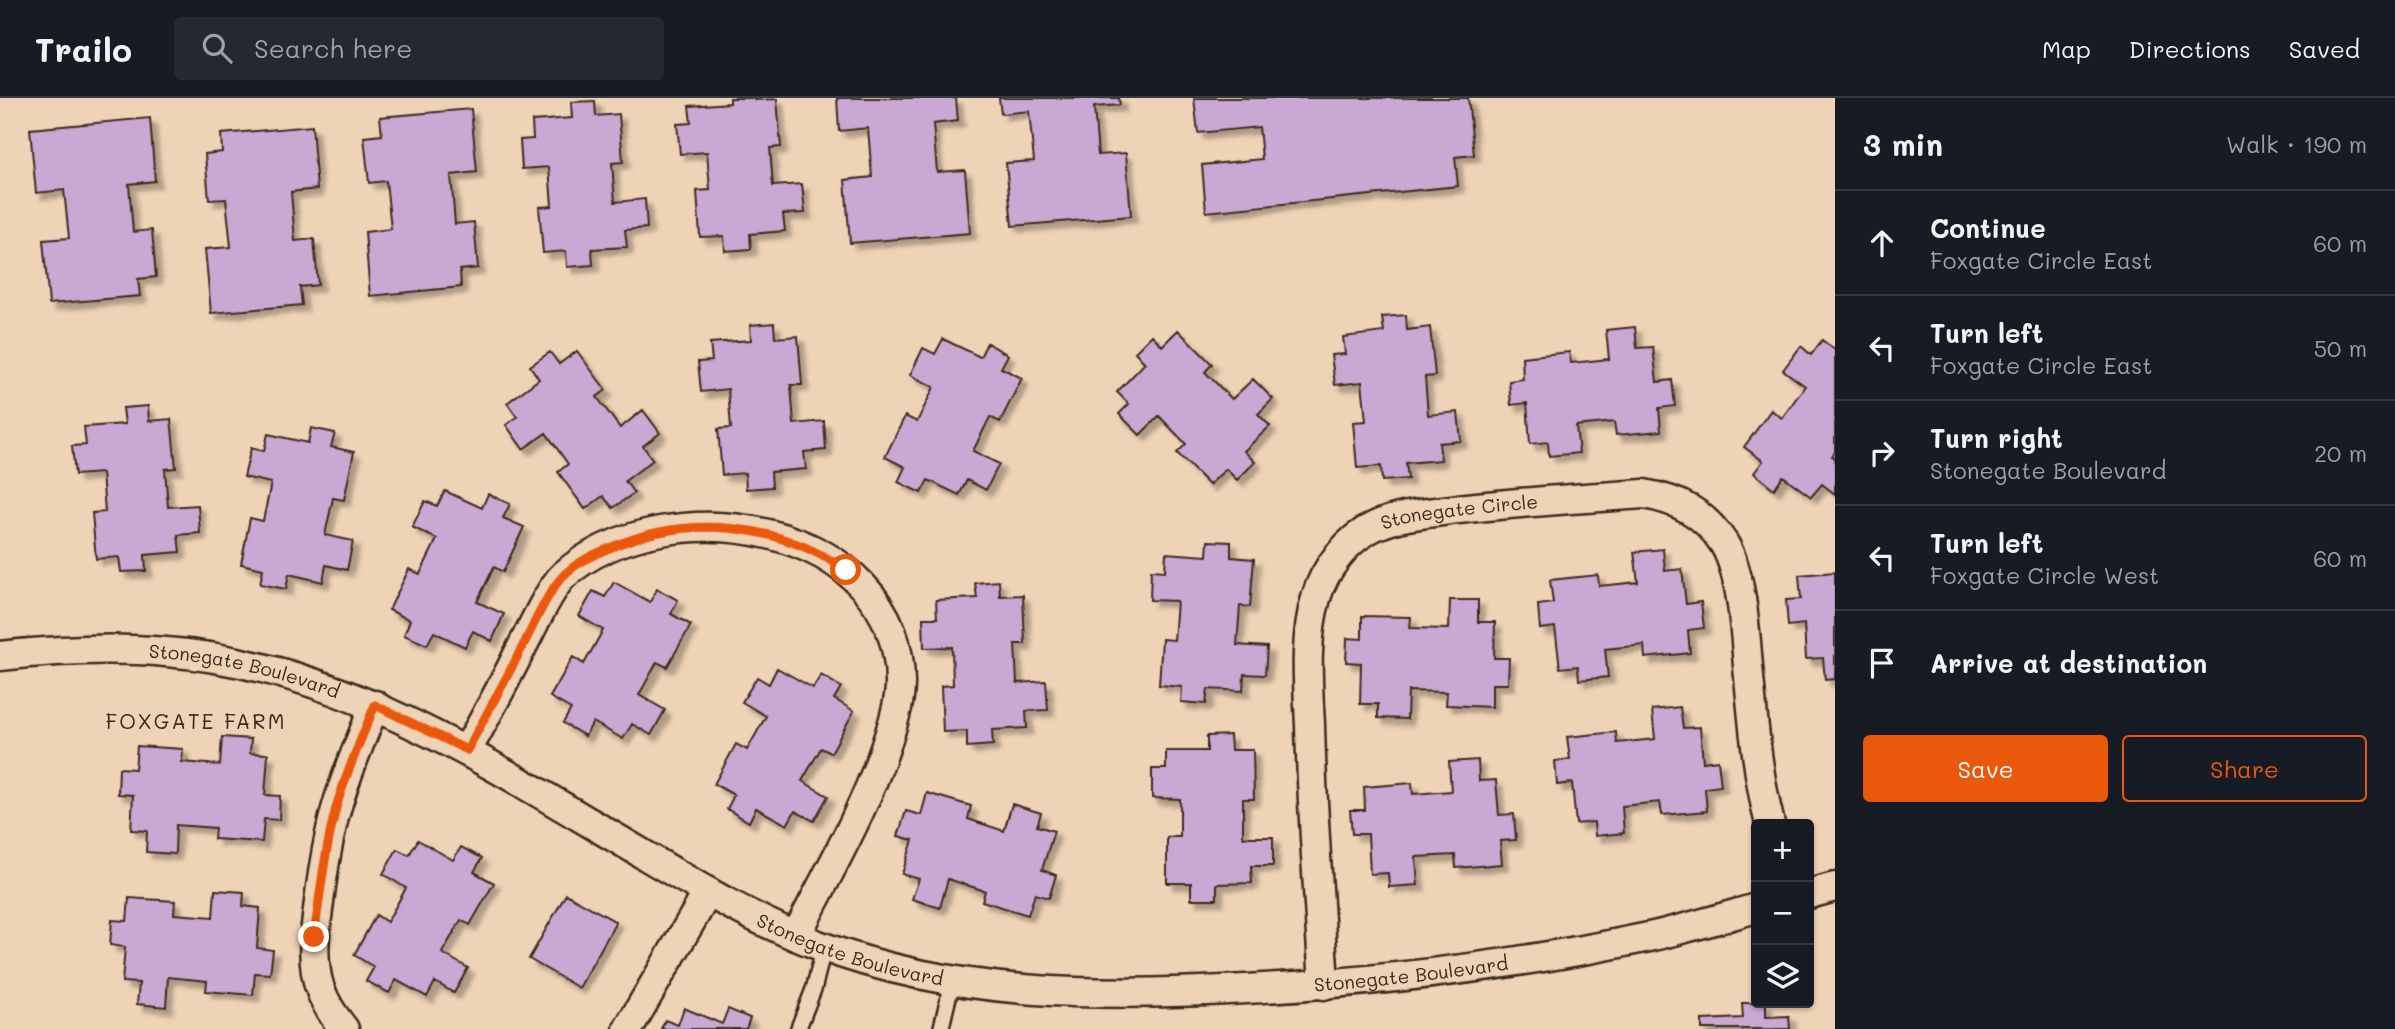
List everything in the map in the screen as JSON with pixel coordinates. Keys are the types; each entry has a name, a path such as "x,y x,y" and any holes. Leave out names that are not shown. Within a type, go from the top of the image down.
{"street":[{"name":"Stonegate Circle","path":"1324,985 1311,792 1308,673 1311,617 1317,595 1332,565 1355,539 1373,527 1404,516 1495,505 1644,494 1668,498 1691,508 1710,524 1724,544 1734,567 1744,627 1755,745 1769,819"},
{"path":"467,750 562,577 588,557 629,540 674,529 697,527 765,533 808,547 828,557 862,585 887,621 895,641 900,686 897,710 879,769 796,936"},
{"name":"Stonegate Boulevard","path":"0,656 103,649 169,652 233,661 296,677 375,705 467,750 708,892 796,936 887,968 952,982 1018,990 1084,993 1195,992 1393,979 1525,961 1655,936 1751,909"},
{"path":"344,1029 331,1013 321,993 316,971 314,937 336,808 375,705"},
{"path":"1814,893 1835,887"},
{"path":"628,1029 708,892"}],"lane":[{"path":"798,1029 814,988 824,947"},
{"path":"941,1029 952,982"}],"building":[{"path":"730,98 777,99 781,147 770,148 773,186 802,184 805,213 783,214 785,231 750,234 751,249 725,251 724,236 700,237 697,191 710,190 707,152 680,154 677,124 691,123 689,106 730,103"},
{"path":"837,98 956,98 958,121 933,124 937,172 965,170 970,233 850,243 845,180 872,177 868,128 839,131"},
{"path":"999,98 1119,98 1120,105 1094,107 1098,155 1126,153 1131,216 1012,226 1006,163 1034,161 1029,111 1001,114"},
{"path":"1194,98 1468,98 1474,155 1455,157 1458,186 1206,212 1202,165 1262,159 1259,127 1198,133"},
{"path":"595,101 596,116 619,114 623,162 612,163 615,202 645,199 647,228 625,230 627,247 592,249 593,265 567,267 566,251 543,253 539,207 552,206 549,167 522,169 520,140 533,139 532,121 572,118 571,102"},
{"path":"471,109 477,172 451,175 455,224 474,222 478,268 460,270 461,287 370,296 365,232 391,229 386,181 369,183 364,137 382,135 380,117"},
{"path":"150,118 155,181 129,184 133,232 152,230 156,277 138,279 140,296 49,304 43,240 69,238 64,190 36,193 30,129"},
{"path":"312,126 317,189 291,192 295,241 314,239 318,285 300,287 302,305 211,313 205,249 231,247 226,199 209,200 205,154 222,152 221,134"},
{"path":"1406,315 1407,330 1430,327 1435,376 1425,377 1428,415 1458,412 1461,441 1439,443 1441,460 1406,463 1408,479 1382,481 1381,466 1357,468 1353,422 1366,421 1362,382 1335,385 1331,355 1345,354 1343,337 1384,332 1382,317"},
{"path":"774,323 775,338 798,336 802,385 791,385 794,424 824,421 826,450 804,452 806,469 771,472 772,487 746,489 745,473 722,475 718,429 731,428 728,389 701,392 698,362 712,361 710,343 751,340 750,325"},
{"path":"1635,327 1637,348 1653,347 1657,382 1672,380 1675,406 1659,408 1661,431 1616,435 1614,422 1576,426 1579,453 1549,456 1548,442 1530,444 1527,403 1511,405 1509,381 1523,379 1522,357 1569,352 1571,363 1609,359 1606,330"},
{"path":"1178,330 1212,364 1205,372 1232,399 1253,379 1273,399 1258,414 1270,426 1244,451 1255,462 1237,480 1226,469 1209,485 1177,453 1186,444 1159,416 1140,435 1119,414 1129,404 1117,392 1145,363 1135,352 1152,335 1162,346"},
{"path":"943,339 980,357 987,343 1008,355 1001,368 1022,378 1000,422 990,417 973,451 999,464 986,490 967,480 959,495 928,480 921,493 898,482 905,467 885,457 905,416 917,422 934,387 910,375 923,348 935,354"},
{"path":"1822,340 1835,350 1835,452 1832,456 1835,458 1835,494 1822,484 1811,497 1783,476 1774,489 1754,473 1763,461 1744,447 1771,410 1782,418 1805,386 1783,370 1801,346 1811,355"},
{"path":"577,351 606,390 597,397 620,428 643,410 660,433 643,446 653,460 625,481 634,493 613,508 603,496 585,509 558,472 568,464 546,433 523,449 506,425 517,417 507,403 539,379 530,366 550,352 559,364"},
{"path":"148,406 149,421 171,419 176,468 165,469 168,507 198,505 200,533 178,535 180,552 145,555 146,571 121,572 119,557 96,559 92,513 105,512 102,473 75,475 72,446 86,445 84,427 125,424 123,408"},
{"path":"311,428 335,433 331,447 354,452 344,500 333,498 325,535 353,541 347,570 326,565 323,582 289,574 286,589 260,584 263,569 241,564 250,518 263,521 271,483 244,477 251,448 264,451 268,434 308,443"},
{"path":"445,491 482,508 488,494 510,504 503,518 524,527 503,572 494,567 477,602 504,614 492,641 473,631 465,647 434,632 427,645 404,635 410,620 389,610 409,569 420,574 437,539 412,527 425,501 437,506"},
{"path":"1208,541 1231,542 1231,557 1254,559 1250,607 1240,606 1237,645 1267,647 1265,675 1244,674 1243,691 1208,689 1206,704 1181,702 1182,687 1159,685 1162,639 1174,640 1177,601 1150,600 1151,570 1165,571 1166,553 1207,556"},
{"path":"1663,549 1665,571 1682,569 1686,604 1701,602 1704,628 1688,630 1690,653 1645,658 1644,645 1605,649 1608,677 1579,680 1578,666 1560,668 1555,627 1540,629 1538,605 1553,603 1550,580 1598,575 1599,586 1638,582 1634,552"},
{"path":"1835,572 1835,679 1825,680 1823,658 1806,659 1804,624 1788,626 1786,600 1801,599 1799,575"},
{"path":"999,581 1000,596 1023,595 1025,644 1015,644 1017,683 1046,681 1048,710 1026,711 1027,728 992,730 993,745 967,747 967,731 943,732 941,686 953,685 952,647 924,648 923,618 937,618 936,600 977,598 975,583"},
{"path":"614,582 650,602 657,589 678,600 671,614 691,625 667,667 657,662 639,695 665,710 651,735 632,724 623,739 593,722 585,736 563,723 571,709 550,697 573,657 584,664 603,630 579,616 593,591 605,597"},
{"path":"1450,600 1478,600 1478,622 1495,622 1494,658 1509,658 1508,684 1492,684 1492,707 1446,705 1447,692 1408,691 1407,719 1378,718 1378,704 1360,704 1361,663 1346,662 1347,638 1362,639 1362,616 1411,617 1410,628 1449,629"},
{"path":"777,668 813,688 821,675 841,687 834,699 854,711 831,753 821,748 802,781 828,796 814,821 795,811 787,825 756,808 749,822 727,809 734,795 714,784 736,744 747,750 766,716 742,702 757,677 769,684"},
{"path":"1680,707 1683,728 1700,727 1703,762 1718,760 1721,786 1705,788 1707,811 1662,815 1660,802 1622,806 1624,833 1595,836 1594,822 1576,824 1572,783 1557,785 1555,761 1570,759 1567,737 1616,732 1617,743 1655,739 1652,710"},
{"path":"1230,735 1231,750 1253,750 1254,799 1243,799 1243,837 1273,837 1273,866 1251,866 1252,883 1217,884 1217,899 1191,899 1191,883 1167,883 1167,837 1180,837 1180,799 1152,798 1152,769 1166,769 1166,751 1207,751 1207,736"},
{"path":"222,737 251,739 250,753 268,754 265,795 280,796 279,820 264,819 262,842 214,839 215,828 176,825 175,854 146,852 147,831 131,830 133,795 118,794 119,768 135,769 137,746 183,749 182,762 220,765"},
{"path":"1478,760 1479,781 1496,780 1499,815 1514,814 1516,840 1500,841 1502,864 1456,868 1455,855 1416,857 1418,885 1389,887 1388,873 1370,874 1368,834 1352,834 1350,810 1365,810 1364,787 1412,783 1413,794 1451,791 1449,762"},
{"path":"927,793 971,806 968,819 1004,831 1012,804 1041,813 1037,826 1054,831 1042,870 1056,875 1049,898 1035,894 1028,915 982,901 985,891 948,879 940,908 912,899 919,879 902,874 913,840 898,836 906,811 921,815"},
{"path":"418,840 453,860 461,847 482,858 474,872 494,883 470,925 461,920 442,953 468,968 454,993 435,982 427,997 396,980 389,993 366,981 374,967 354,955 376,915 387,922 406,888 383,874 397,849 409,855"},
{"path":"215,890 244,892 243,906 260,908 257,948 273,950 270,974 255,973 253,995 206,991 207,981 168,977 166,1007 137,1004 139,983 122,982 125,947 110,945 112,920 127,921 129,898 175,901 174,914 213,917"},
{"path":"566,894 616,922 579,988 529,959"},
{"path":"1742,1003 1751,1003 1751,1008 1766,1008 1766,1017 1789,1016 1790,1029 1702,1029 1702,1020 1743,1018"},
{"path":"684,1008 722,1024 728,1009 750,1018 746,1029 661,1029 665,1020 678,1025"}],"district":[{"name":"FOXGATE FARM","path":"196,722"}],"route":[{"path":"314,937 336,808 375,705 467,750 562,577 588,557 629,540 674,529 742,529 765,533 808,547 846,570"}]}
